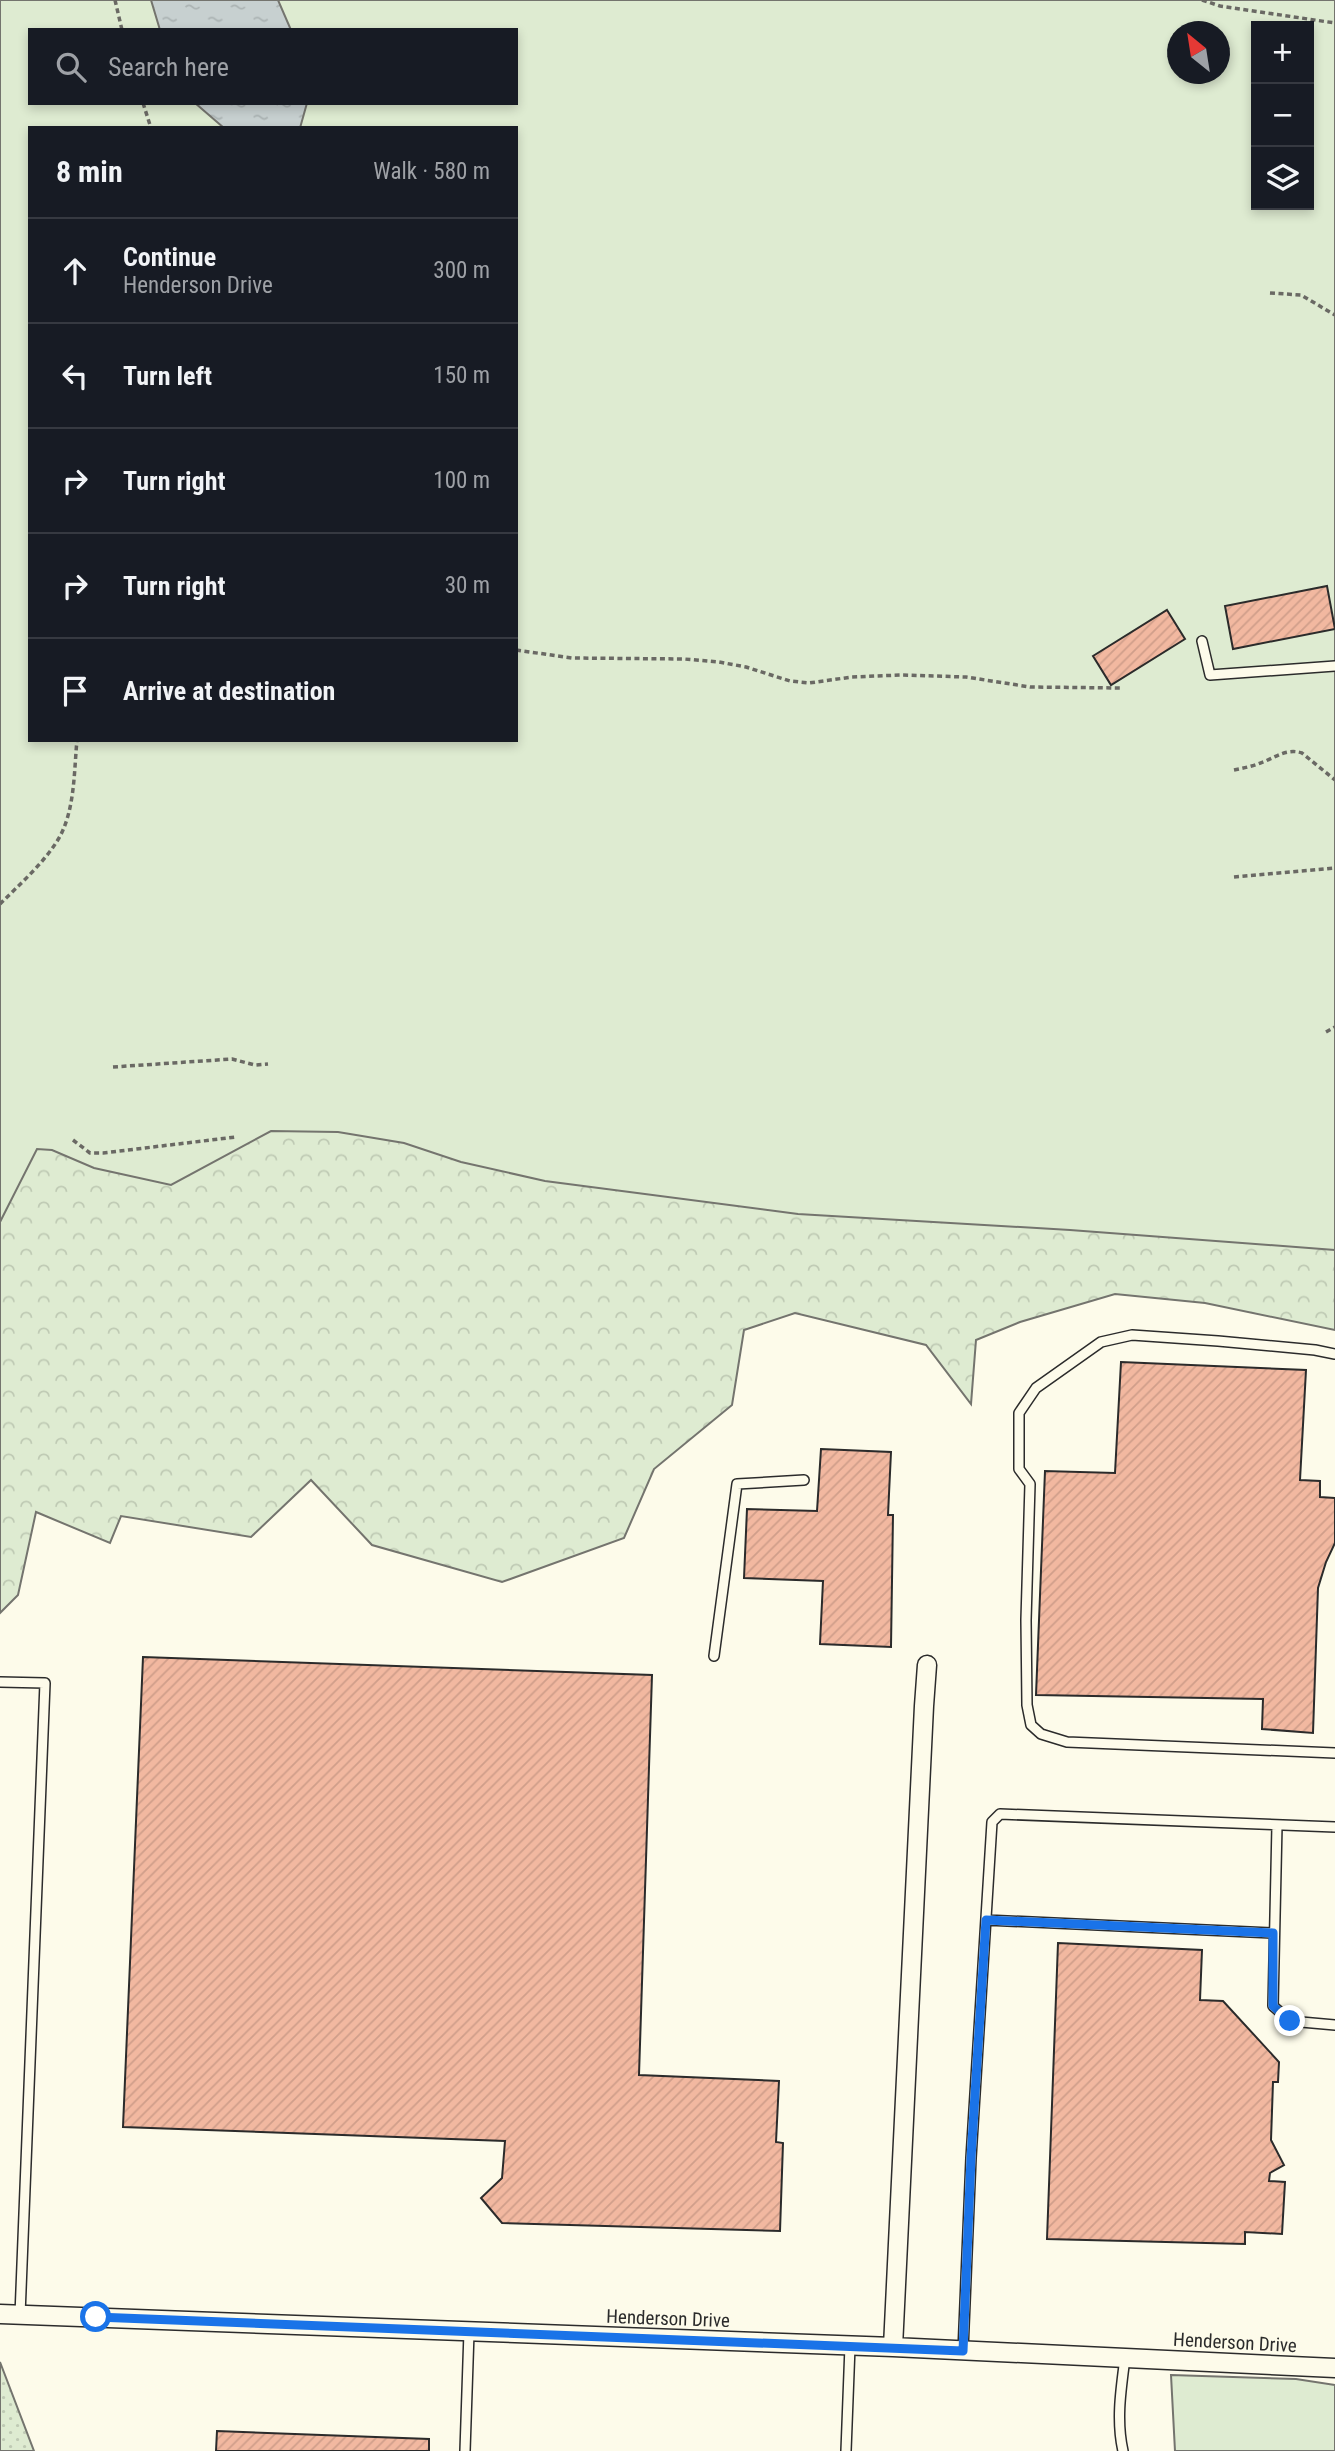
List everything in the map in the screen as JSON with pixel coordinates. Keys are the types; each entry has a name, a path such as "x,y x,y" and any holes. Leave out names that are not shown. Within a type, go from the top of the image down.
{"street":[{"path":"893,2347 923,1719 928,1665"},
{"name":"Henderson Drive","path":"0,2314 893,2347 1335,2368"}],"lane":[{"path":"1202,641 1210,675 1335,666"},
{"path":"1335,1354 1218,1340 1132,1335 1101,1342 1036,1388 1019,1413 1019,1469 1030,1484 1026,1620 1027,1705 1031,1725 1041,1734 1067,1742 1335,1753"},
{"path":"714,1656 737,1483 804,1480"},
{"path":"0,1682 45,1683 20,2315"},
{"path":"963,2351 971,2158 992,1822 1000,1814 1335,1827"},
{"path":"1277,1825 1273,2006 1290,2021 1335,2025"},
{"path":"986,1920 1273,1933"},
{"path":"465,2451 469,2332"},
{"path":"846,2451 850,2346"},
{"path":"1124,2451 1119,2435 1119,2404 1125,2358"}],"path":[{"path":"115,0 122,28"},
{"path":"1202,0 1229,7 1335,23"},
{"path":"144,105 149,126"},
{"path":"1270,293 1301,295 1335,315"},
{"path":"518,650 572,659 684,659 719,662 746,667 790,681 809,683 852,677 901,675 966,677 1030,687 1122,688"},
{"path":"0,904 60,836 71,799 77,742"},
{"path":"1234,770 1296,750 1335,780"},
{"path":"1234,877 1335,868"},
{"path":"1326,1032 1335,1027"},
{"path":"113,1067 232,1059 248,1064 268,1064"},
{"path":"73,1140 90,1153 103,1153 236,1137"}],"green space":[{"path":"0,0 1335,0 1335,1276 0,1357"},
{"path":"271,1131 338,1132 404,1143 461,1162 545,1181 798,1214 1070,1230 1335,1250 1335,1330 1205,1303 1115,1294 1020,1322 976,1340 971,1404 926,1345 795,1313 744,1330 732,1405 654,1469 624,1538 502,1582 372,1545 311,1480 251,1537 121,1516 110,1543 36,1512 18,1595 0,1613 0,1222 37,1149 52,1150 94,1168 171,1185"},
{"path":"0,2362 34,2451 0,2451"},
{"path":"1171,2375 1296,2379 1335,2385 1335,2451 1175,2451"}],"water":[{"path":"151,0 278,0 290,28 159,28"},
{"path":"197,105 306,105 301,126 222,126"}],"building":[{"path":"1327,586 1335,629 1233,649 1225,606"},
{"path":"1167,610 1185,639 1111,685 1093,656"},
{"path":"1121,1362 1306,1370 1300,1480 1320,1481 1320,1497 1335,1498 1335,1543 1318,1588 1313,1733 1262,1729 1263,1699 1036,1695 1045,1471 1115,1473"},
{"path":"821,1449 891,1452 888,1515 893,1515 891,1647 820,1644 823,1581 744,1578 747,1509 817,1511"},
{"path":"143,1657 652,1675 639,2075 779,2081 776,2142 783,2143 780,2231 502,2223 481,2198 502,2178 505,2141 123,2127"},
{"path":"1058,1943 1202,1950 1200,2000 1223,2001 1279,2062 1278,2082 1273,2082 1271,2140 1284,2165 1270,2173 1269,2181 1285,2182 1282,2234 1245,2232 1245,2244 1047,2239"},
{"path":"217,2431 429,2439 429,2451 216,2451"}],"route":[{"path":"96,2317 963,2351 971,2158 986,1920 1273,1933 1273,2006 1290,2021"}]}
